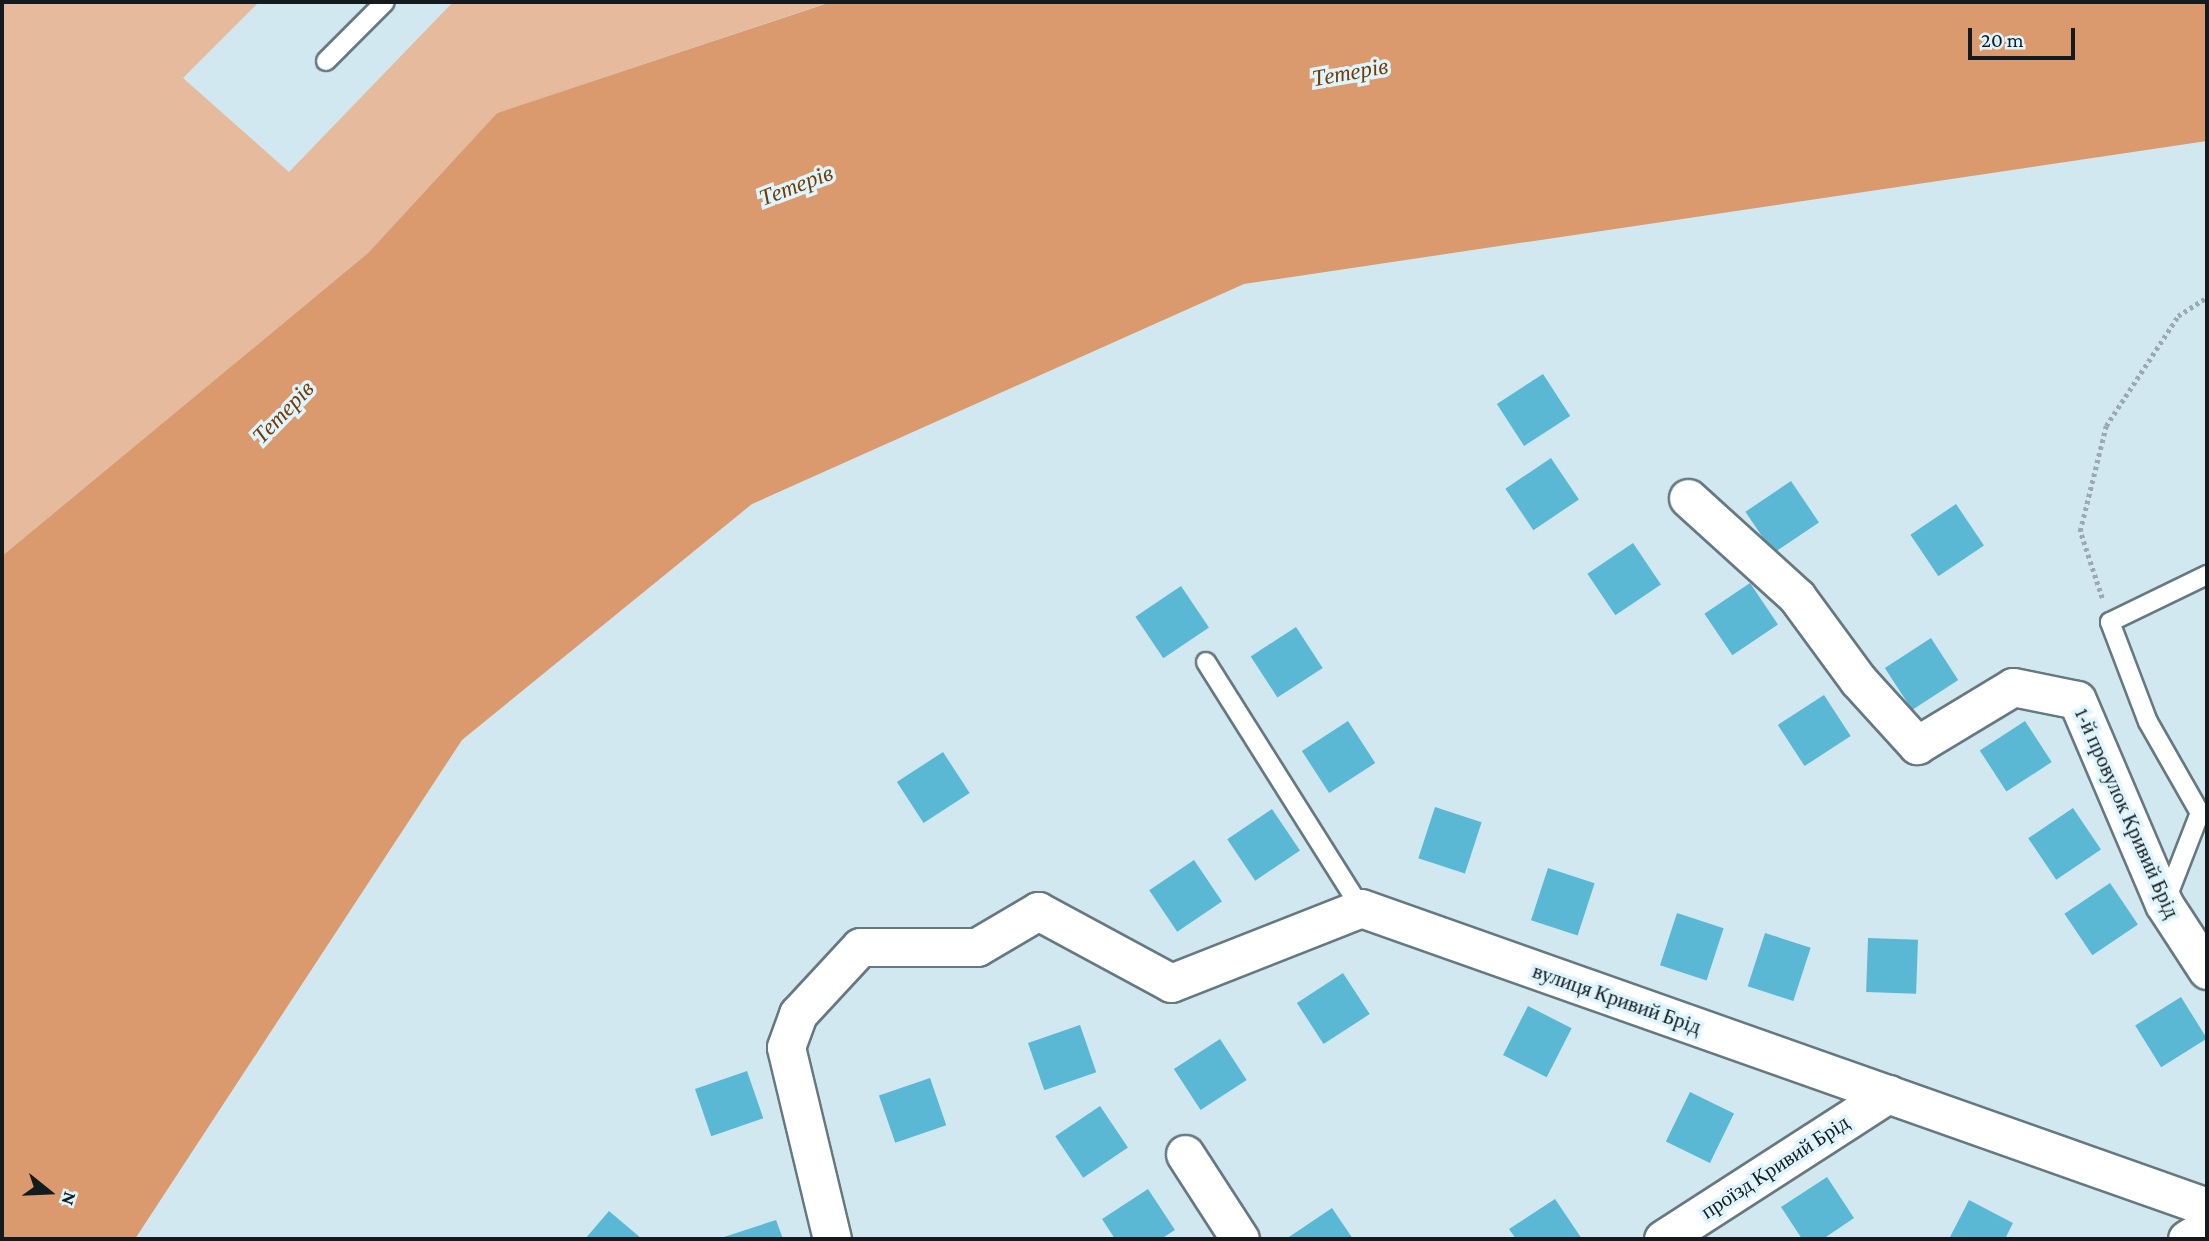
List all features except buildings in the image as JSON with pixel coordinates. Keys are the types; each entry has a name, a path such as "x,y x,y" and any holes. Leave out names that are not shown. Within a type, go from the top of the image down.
{"street":[{"name":"1-й провулок Кривий Брід","path":"1688,498 1797,597 1858,680 1917,745 2013,687 2077,700 2164,904 2207,970"},
{"path":"832,1239 786,1047 798,1014 860,947 977,947 1038,911 1171,983 1361,908"},
{"name":"вулиця Кривий Брід","path":"1361,908 2207,1207"},
{"name":"проїзд Кривий Брід","path":"1663,1239 1888,1094"},
{"path":"1185,1154 1240,1239"},
{"path":"2188,1239 2207,1227"}],"lane":[{"path":"326,61 385,2"},
{"path":"2164,904 2200,813 2148,722 2110,622 2207,575"},
{"path":"1206,662 1361,908"}],"path":[{"path":"2110,622 2080,531 2106,426 2178,316 2207,297"}],"shaded area":[{"path":"2,2 259,2 183,78 289,172 453,2 827,3 497,113 368,253 2,556"}],"water":[{"name":"Тетерів","path":"831,2 2207,2 2207,141 1244,284 752,504 462,740 135,1239 2,1239 2,556 368,253 497,113"}]}
